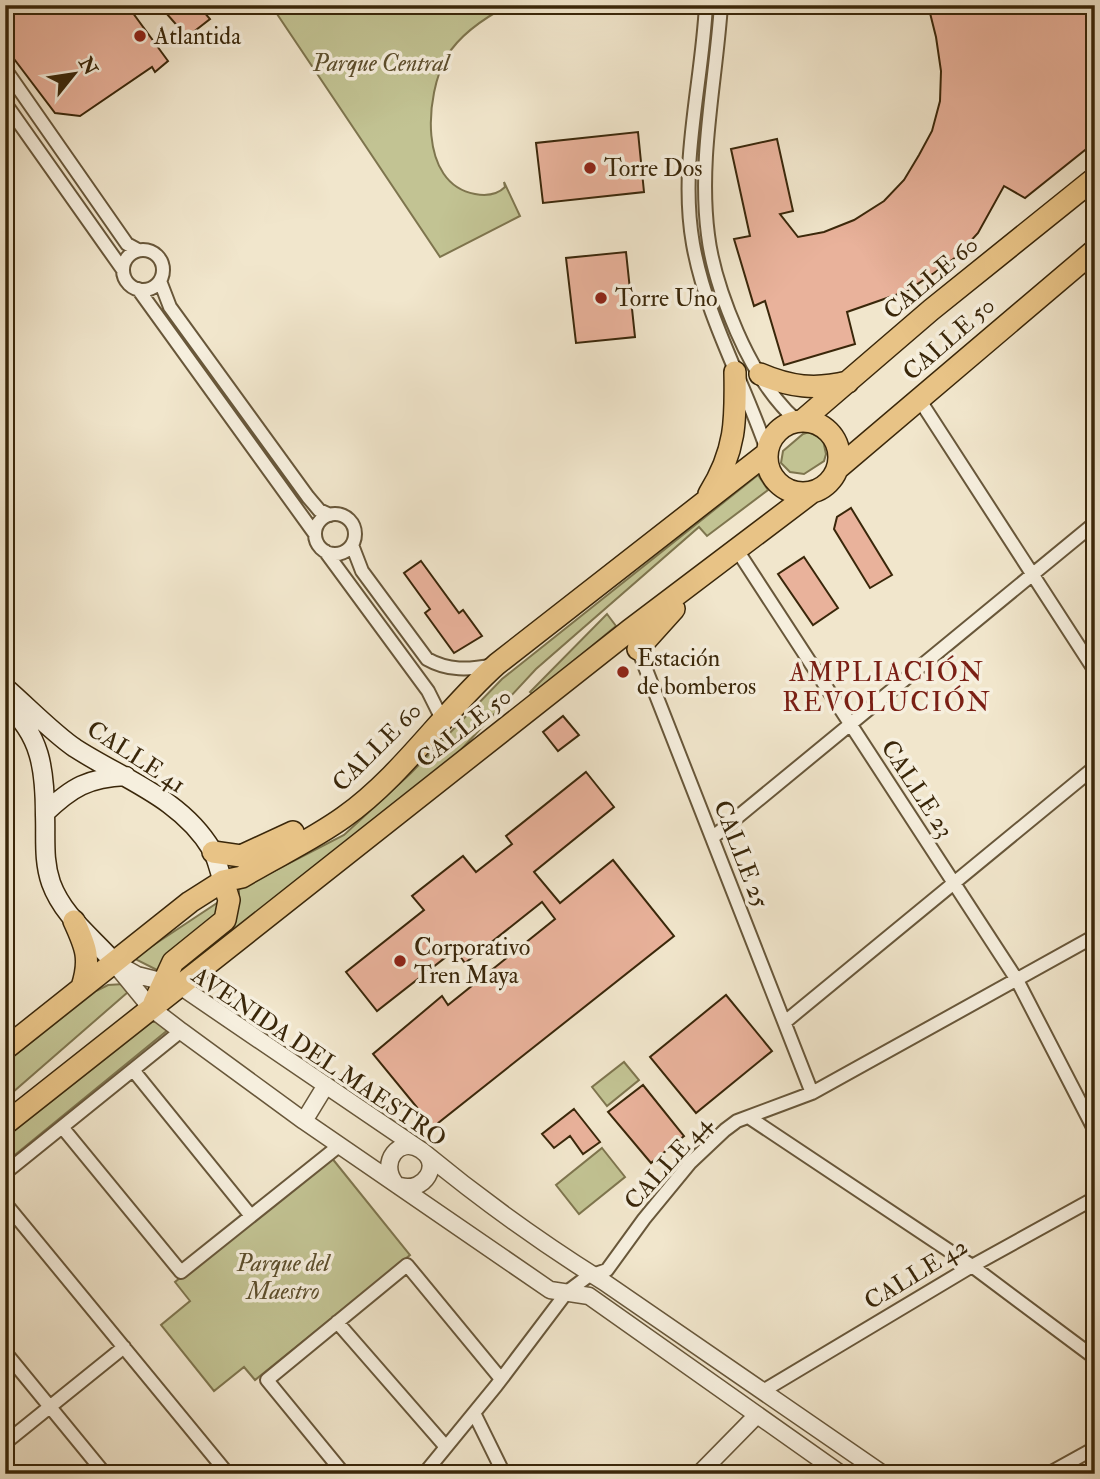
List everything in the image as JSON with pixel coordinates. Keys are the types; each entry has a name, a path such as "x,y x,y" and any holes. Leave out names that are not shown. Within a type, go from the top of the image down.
{"main road":[{"name":"CALLE 60","path":"800,420 1095,178"},
{"name":"CALLE 50","path":"837,469 1095,250"},
{"path":"702,504 720,476 731,448 735,422 735,372"},
{"path":"760,374 783,384 809,388 850,381"},
{"path":"800,420 820,425 833,436 839,452 837,469 828,484 811,493 792,492 775,481 767,464 767,452 778,430 800,420"},
{"name":"CALLE 60","path":"5,1049 190,902 223,881 242,877 344,817 397,770 467,690 496,664 767,452"},
{"name":"CALLE 50","path":"172,984 634,640 705,575 811,493"},
{"name":"CALLE 41","path":"5,687 73,747 168,802 191,824 213,852 223,881"},
{"path":"5,704 27,726 40,752 46,813 44,852 61,905 114,962"},
{"path":"213,852 226,856 250,854 316,820 351,798 387,767 419,746"},
{"path":"46,813 65,794 88,780 126,776"},
{"path":"5,1124 151,1008 172,984 173,962 225,920 229,900 223,881"},
{"path":"74,921 88,958 82,987"}],"street":[{"path":"706,5 704,46 688,180 693,244 713,320 767,452"},
{"path":"722,5 710,116 705,200 708,236 728,311 744,347 788,413 800,420"},
{"path":"5,69 127,244 157,255 163,267 160,281 170,307 308,497 319,510 341,514 350,520 355,532 352,545 362,571 427,659 440,667 457,669 496,664"},
{"path":"5,103 124,270 128,281 138,289 315,534 317,541 428,691 442,719"},
{"path":"124,270 127,258 138,250"},
{"path":"138,289 150,288 160,281"},
{"path":"919,399 1095,671"},
{"path":"315,534 320,522 330,514"},
{"path":"712,838 1095,523"},
{"path":"325,551 343,552 352,545"},
{"name":"CALLE 23","path":"737,550 1017,979 1095,1131"},
{"name":"CALLE 25","path":"634,640 813,1093"},
{"path":"785,1023 1095,767"},
{"name":"CALLE 44","path":"424,1474 567,1292 593,1275 607,1270 690,1163 725,1130 737,1121 813,1093 1095,936"},
{"path":"114,962 151,1008 304,1121 550,1290 589,1296 841,1474"},
{"name":"AVENIDA DEL MAESTRO","path":"114,962 137,975 172,984 326,1085 421,1150 454,1178 563,1256 883,1474"},
{"path":"5,1173 181,1031"},
{"path":"132,1070 251,1216"},
{"path":"304,1121 326,1085"},
{"path":"750,1118 972,1266 1095,1358"},
{"path":"62,1127 181,1272 340,1145"},
{"path":"407,1146 421,1150 429,1161 430,1168 425,1181 414,1188 398,1184 390,1177 388,1164 395,1152 407,1146"},
{"name":"CALLE 42","path":"763,1391 972,1266 1095,1198"},
{"path":"5,1203 228,1474"},
{"path":"344,1474 267,1380 407,1265 501,1379"},
{"path":"337,1322 446,1447"},
{"path":"5,1443 124,1347"},
{"path":"5,1352 105,1474"},
{"path":"474,1413 504,1474"},
{"path":"699,1474 757,1415"},
{"path":"1048,1474 1095,1448"}],"green space":[{"name":"Parque Central","path":"271,5 509,5 475,26 459,40 447,56 434,92 431,136 435,156 443,174 457,187 475,194 487,195 502,190 505,187 504,182 520,216 440,257"},
{"path":"809,432 823,440 826,454 824,461 804,474 790,472 781,463 783,451"},
{"path":"758,475 768,490 707,536 699,527 536,669 458,753 180,971 181,966 239,898 239,889 344,835 411,773 502,679"},
{"path":"607,614 616,626 533,695 530,692"},
{"path":"217,903 217,921 157,970 137,960 137,956"},
{"path":"124,984 128,992 5,1099 5,1063 96,991 108,985"},
{"path":"152,1022 158,1022 169,1029 5,1163 5,1138"},
{"path":"624,1062 639,1080 607,1106 592,1087"},
{"path":"602,1148 625,1177 579,1214 556,1185"},
{"name":"Parque del Maestro","path":"331,1157 410,1255 255,1380 244,1367 214,1391 161,1325 190,1301 175,1282"}],"building":[{"path":"18,5 127,5 168,61 155,72 152,67 80,116 55,113 5,47 6,17"},
{"name":"Atlantida","path":"159,5 198,5 210,19 187,37"},
{"path":"928,5 1095,5 1095,142 1025,198 1004,186 978,233 956,257 934,273 907,291 847,312 855,344 784,365 765,301 754,306 734,239 750,236 731,149 777,139 793,211 780,214 798,237 824,232 854,220 884,201 904,180 919,155 932,131 940,101 941,71"},
{"name":"Torre Dos","path":"638,132 644,192 543,203 536,143"},
{"name":"Torre Uno","path":"626,252 635,337 576,343 566,258"},
{"path":"851,508 892,575 870,588 834,529 837,517"},
{"path":"804,557 838,608 813,625 778,574"},
{"path":"421,561 459,613 463,610 482,636 454,653 425,613 430,609 404,573"},
{"path":"563,716 579,735 558,751 543,732"},
{"path":"586,772 614,807 534,872 560,903 613,860 674,936 433,1127 373,1054 442,996 448,1005 555,919 542,902 465,963 455,950 377,1011 346,972 424,910 412,896 463,856 476,872 512,844 506,836"},
{"path":"726,995 772,1051 696,1113 650,1057"},
{"path":"643,1085 684,1136 651,1163 608,1112"},
{"path":"574,1109 600,1142 583,1154 570,1136 554,1148 542,1134"}],"place":[{"name":"Atlantida","path":"140,36"},
{"name":"Torre Dos","path":"590,168"},
{"name":"Torre Uno","path":"601,298"},
{"name":"Estación de bomberos","path":"623,672"},
{"name":"Corporativo Tren Maya","path":"400,961"}],"district":[{"name":"AMPLIACIÓN REVOLUCIÓN","path":"887,688"}]}
